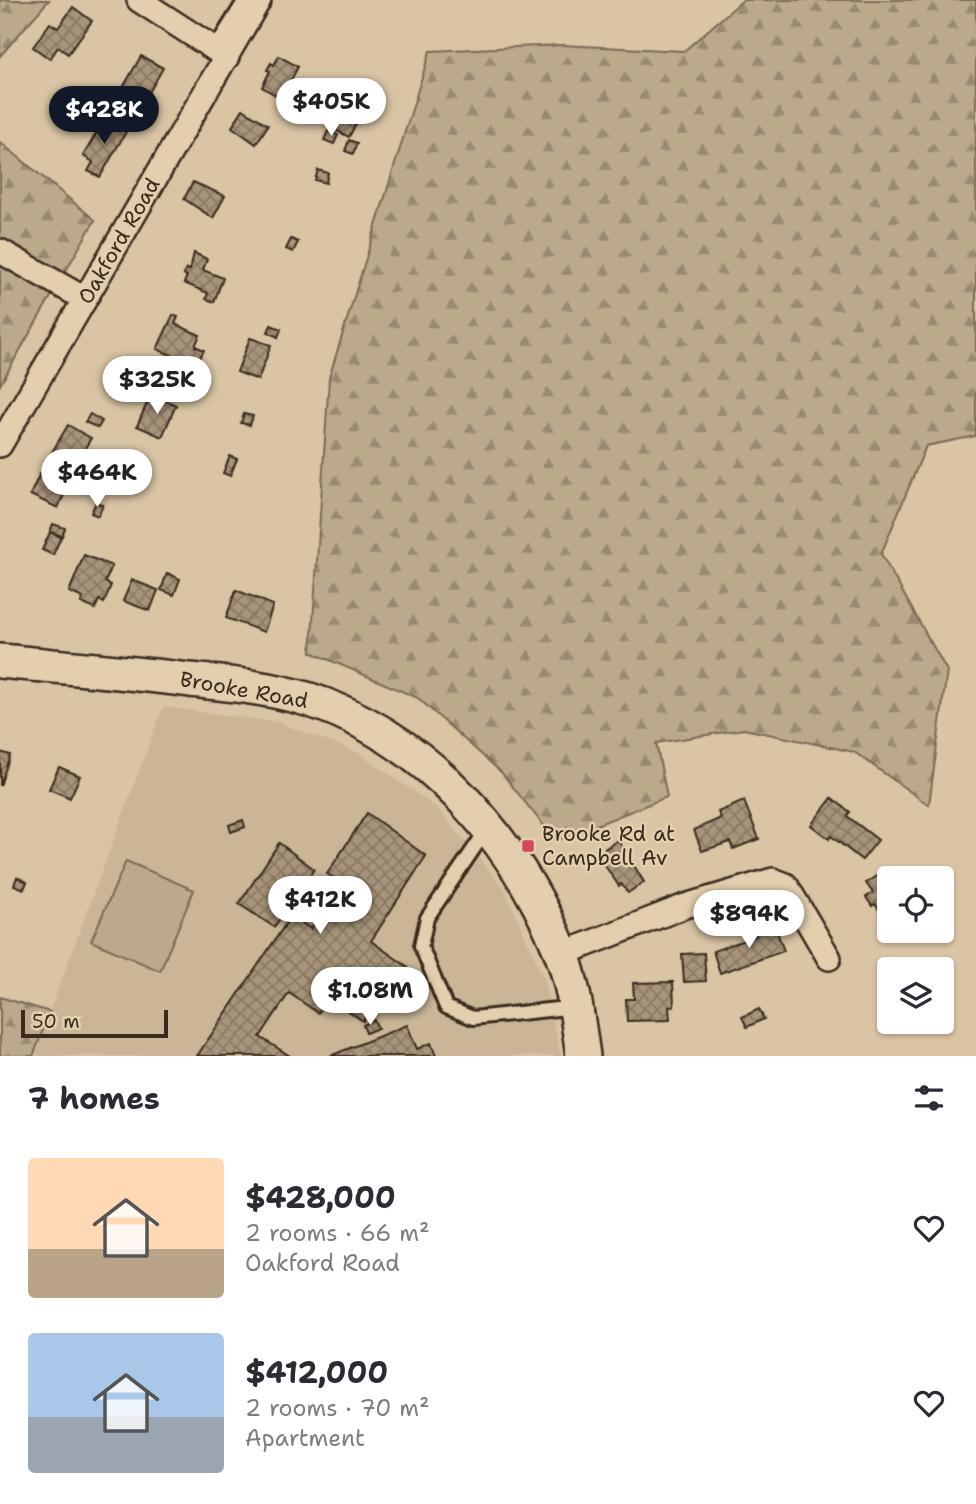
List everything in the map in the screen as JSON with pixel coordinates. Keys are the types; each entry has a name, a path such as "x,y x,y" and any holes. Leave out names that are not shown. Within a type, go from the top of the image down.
{"street":[{"path":"139,0 220,54"},
{"name":"Oakford Road","path":"0,445 85,299 220,54 258,0"},
{"path":"0,251 85,299"},
{"name":"Brooke Road","path":"0,661 232,685 312,701 386,737 427,765 455,789 488,828 519,872 562,954 576,1007 583,1056"},
{"path":"562,954 685,906 758,881 774,880 786,885 829,958"}],"lane":[{"path":"220,54 245,0"},
{"path":"488,828 427,918 421,946 446,1007 473,1018 576,1007"}],"shaded area":[{"path":"163,707 277,722 359,753 437,808 504,888 543,976 561,1056 33,1056"}],"green space":[{"path":"0,0 49,0 0,56"},
{"path":"743,0 976,0 976,436 926,446 881,554 947,671 929,805 854,752 744,729 656,743 667,797 556,841 501,772 418,698 311,652 329,378 430,51 561,45 684,51"},
{"path":"0,142 95,220 0,385"},
{"path":"126,861 194,890 160,971 91,941"},
{"path":"0,997 50,1012 33,1056 0,1056"}],"building":[{"path":"73,7 92,21 68,54 58,47 50,59 33,47 50,23 58,28"},
{"path":"141,56 163,68 135,117 122,110 126,104 117,98"},
{"path":"279,56 298,67 281,98 262,87 270,71 267,70"},
{"path":"338,106 359,118 349,137 327,126"},
{"path":"243,109 268,125 256,144 232,127"},
{"path":"106,117 127,130 100,177 88,171 93,162 83,156"},
{"path":"328,131 338,135 334,144 324,140"},
{"path":"349,140 357,143 353,154 345,151"},
{"path":"318,170 328,173 326,183 315,180"},
{"path":"193,182 225,196 213,218 184,199"},
{"path":"291,239 298,242 293,252 286,249"},
{"path":"194,253 207,259 203,270 223,278 214,302 206,299 208,293 184,283 186,269 190,270"},
{"path":"173,315 178,317 175,324 200,335 195,346 204,350 196,366 157,349"},
{"path":"271,325 281,329 278,337 268,332"},
{"path":"250,338 271,345 258,380 237,372"},
{"path":"151,394 176,405 162,437 137,426"},
{"path":"90,414 102,421 98,428 85,422"},
{"path":"244,414 253,416 250,425 241,423"},
{"path":"68,425 91,438 74,467 51,454"},
{"path":"230,456 237,459 230,476 223,473"},
{"path":"40,473 68,486 58,508 30,495"},
{"path":"96,502 103,505 98,516 91,513"},
{"path":"53,524 65,528 62,536 50,532"},
{"path":"50,532 61,537 53,555 42,550"},
{"path":"84,555 112,566 105,582 111,585 104,603 99,600 95,609 81,603 83,598 69,592"},
{"path":"167,573 180,579 174,595 161,590"},
{"path":"132,580 158,590 150,611 123,601"},
{"path":"236,590 273,605 264,632 226,618"},
{"path":"0,752 10,755 0,786"},
{"path":"59,767 80,776 70,798 49,789"},
{"path":"832,798 850,812 847,816 878,840 862,860 831,836 829,839 811,825"},
{"path":"744,801 759,839 733,849 730,842 702,851 694,830 721,818 718,812"},
{"path":"367,813 426,856 371,941 408,967 392,992 371,978 349,1010 330,998 318,1013 289,993 260,1037 290,1056 197,1056 291,916 311,929 317,919 292,902 274,927 239,904 279,843 314,869 297,896 321,912 341,882 327,874"},
{"path":"243,820 245,827 231,832 229,825"},
{"path":"618,840 644,882 628,893 621,884 619,886 597,854"},
{"path":"877,876 877,907 875,904 872,906 866,897 873,893 866,883"},
{"path":"17,877 27,882 24,889 14,885"},
{"path":"774,924 784,951 720,973 713,951 756,936 754,931"},
{"path":"704,953 706,981 684,982 682,954"},
{"path":"673,982 674,1006 669,1007 670,1020 627,1021 626,999 634,999 633,983"},
{"path":"360,994 374,1003 363,1021 348,1011"},
{"path":"759,1009 764,1019 747,1027 742,1017"},
{"path":"374,1020 378,1028 366,1033 363,1025"},
{"path":"407,1025 417,1049 431,1043 436,1056 330,1056"}],"place":[{"name":"Brooke Rd at Campbell Av","path":"528,846"}]}
